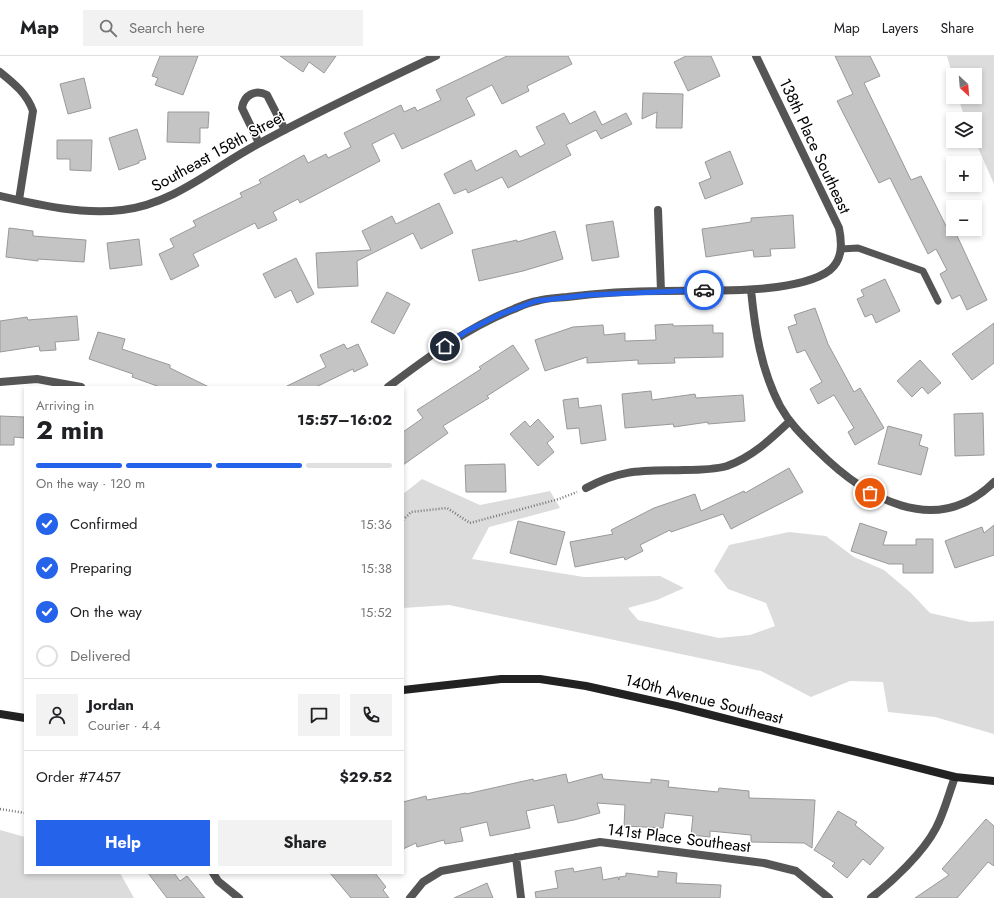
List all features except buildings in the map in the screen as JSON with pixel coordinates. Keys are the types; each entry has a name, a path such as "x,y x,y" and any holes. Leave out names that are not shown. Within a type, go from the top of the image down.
{"main road":[{"name":"140th Avenue Southeast","path":"404,690 501,679 540,679 586,686 676,706 955,776 994,781"},
{"path":"0,714 24,718"}],"street":[{"name":"Southeast 158th Street","path":"0,196 81,210 118,210 144,205 191,185 259,143 436,56"},
{"name":"138th Place Southeast","path":"756,56 838,228 841,249"},
{"path":"0,72 22,91 30,102 33,112 19,200"},
{"path":"259,143 242,108 246,97 250,94 262,93 267,96 285,130"},
{"path":"658,210 661,291"},
{"path":"389,386 467,331 501,314 536,301 587,295 661,291 751,290 779,287 816,277 831,269 837,262 841,249"},
{"path":"751,290 754,326 771,385 789,422 835,468 870,493 891,504 915,509 932,510 954,506 972,499 994,482"},
{"path":"0,382 37,380 75,386"},
{"path":"586,488 606,477 621,473 708,469 726,466 759,449 789,422"},
{"path":"871,898 886,887 921,849 936,828 955,776"},
{"name":"141st Place Southeast","path":"410,898 423,882 441,871 600,842 756,862 796,871 829,898"},
{"path":"516,857 521,898"},
{"path":"214,874 218,881 232,894 239,898"}],"lane":[{"path":"841,249 858,248 923,271 938,301"}],"path":[{"path":"404,519 411,512 446,508 470,523 559,499 586,488"},
{"path":"0,809 24,813"}],"shaded area":[{"path":"947,56 994,56 994,184 978,148 982,148 982,112 963,112 960,104 982,104 982,68 950,68"},
{"path":"422,479 480,505 550,491 560,508 489,527 472,559 584,577 660,576 684,588 657,600 628,608 638,620 719,638 750,635 775,626 766,603 728,589 714,571 729,545 789,532 826,536 854,557 884,570 911,593 930,613 970,622 994,621 994,734 935,717 888,712 883,682 850,681 811,697 761,671 449,605 404,608 404,493"},
{"path":"0,830 24,837 24,874 121,874 134,898 0,898"}],"way so far":[{"path":"704,290 751,290 754,326 762,356 771,385 789,422 835,468 870,493"}],"route":[{"path":"445,346 467,331 501,314 536,301 587,295 704,290"}]}
